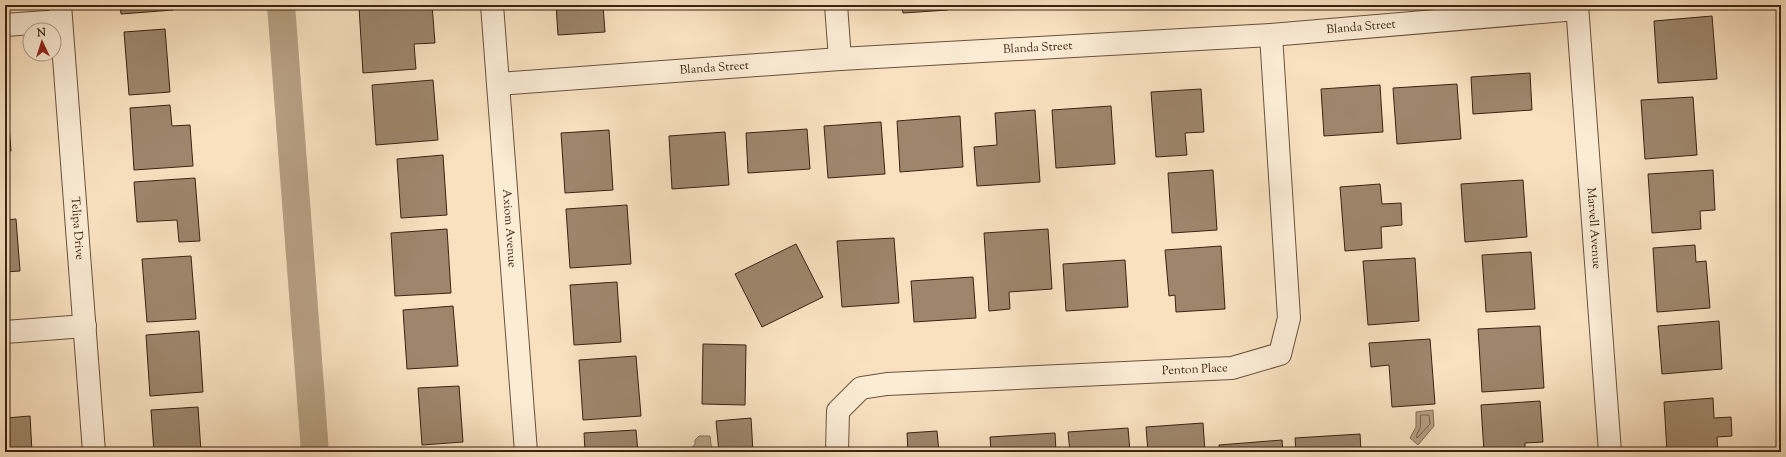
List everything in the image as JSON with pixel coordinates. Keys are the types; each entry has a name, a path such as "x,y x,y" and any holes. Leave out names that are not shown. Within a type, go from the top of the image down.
{"street":[{"name":"Axiom Avenue","path":"492,5 526,452"},
{"path":"836,5 840,59"},
{"name":"Blanda Street","path":"498,84 840,59 1271,35 1577,7"},
{"name":"Marvell Avenue","path":"1577,7 1610,452"},
{"path":"5,25 60,13"},
{"name":"Telipa Drive","path":"60,13 94,452"},
{"name":"Penton Place","path":"837,452 838,411 861,388 887,384 1232,368 1280,354 1289,318 1271,35"},
{"path":"5,332 85,326"}],"water":[{"path":"1433,410 1434,426 1418,445 1410,438 1416,427 1416,412"},
{"path":"699,436 710,436 712,452 688,452 695,444 695,440"}],"building":[{"path":"120,5 173,5 173,10 121,14"},
{"path":"385,5 432,5 435,43 414,44 416,69 363,73 359,7"},
{"path":"556,5 603,5 605,32 558,35"},
{"path":"902,5 948,5 948,10 903,13"},
{"path":"1712,16 1717,79 1658,83 1654,21"},
{"path":"165,29 170,92 129,95 124,32"},
{"path":"1530,73 1532,110 1473,114 1471,77"},
{"path":"433,80 438,140 376,145 372,85"},
{"path":"1457,84 1461,139 1397,144 1393,88"},
{"path":"1380,85 1383,132 1324,136 1321,89"},
{"path":"6,86 11,151 5,151"},
{"path":"1201,89 1204,132 1185,133 1187,155 1156,157 1151,92"},
{"path":"1693,97 1697,155 1645,159 1641,100"},
{"path":"170,105 172,126 190,125 193,166 134,170 130,108"},
{"path":"1111,106 1115,164 1056,168 1052,110"},
{"path":"1035,110 1040,182 977,186 974,147 997,145 995,113"},
{"path":"960,116 963,167 900,172 897,121"},
{"path":"881,122 885,174 828,178 824,126"},
{"path":"807,129 810,169 748,173 746,133"},
{"path":"609,130 613,190 565,193 561,133"},
{"path":"725,132 729,185 672,189 669,136"},
{"path":"443,155 447,215 401,218 397,159"},
{"path":"1213,170 1217,230 1172,233 1168,173"},
{"path":"1713,170 1715,210 1700,211 1701,229 1652,233 1648,174"},
{"path":"195,178 200,241 179,242 177,220 137,222 134,182"},
{"path":"1523,180 1527,237 1465,242 1461,184"},
{"path":"1380,184 1382,204 1401,203 1402,225 1381,227 1382,248 1345,251 1340,187"},
{"path":"627,205 631,264 570,268 566,209"},
{"path":"16,219 20,271 5,272 5,220"},
{"path":"447,229 451,293 395,296 391,233"},
{"path":"1048,229 1052,289 1009,292 1010,309 989,311 984,233"},
{"path":"894,238 899,303 842,307 837,241"},
{"path":"796,244 823,297 762,327 735,274"},
{"path":"1695,245 1696,262 1706,261 1710,308 1657,312 1653,248"},
{"path":"1221,246 1225,309 1176,312 1175,295 1169,296 1165,250"},
{"path":"1531,252 1535,309 1486,312 1482,255"},
{"path":"191,256 196,319 147,322 142,259"},
{"path":"1415,258 1419,321 1368,325 1363,261"},
{"path":"1125,260 1128,307 1066,311 1063,264"},
{"path":"973,277 976,318 914,322 911,281"},
{"path":"617,282 621,342 574,345 570,285"},
{"path":"453,306 458,366 407,369 403,310"},
{"path":"1719,321 1722,369 1662,374 1658,326"},
{"path":"1540,326 1544,388 1482,392 1478,329"},
{"path":"199,331 203,392 150,396 146,335"},
{"path":"1430,339 1435,404 1392,407 1389,365 1371,367 1369,343"},
{"path":"703,344 746,345 745,405 702,404"},
{"path":"636,356 641,416 583,420 579,360"},
{"path":"459,386 463,442 422,445 418,388"},
{"path":"5,398 6,418 30,416 32,452 5,452"},
{"path":"1713,398 1714,418 1731,417 1732,436 1717,437 1718,452 1667,452 1664,402"},
{"path":"1540,401 1543,442 1525,443 1525,452 1484,452 1481,405"},
{"path":"198,407 201,452 154,452 151,410"},
{"path":"751,418 753,452 719,452 716,421"},
{"path":"1203,423 1205,452 1148,452 1146,427"},
{"path":"1128,428 1130,452 1070,452 1068,432"},
{"path":"636,430 638,452 585,452 584,433"},
{"path":"937,431 939,452 908,452 907,433"},
{"path":"1055,433 1056,452 991,452 990,437"},
{"path":"1360,434 1361,452 1296,452 1295,438"},
{"path":"1282,440 1283,452 1220,452 1219,445"}],"waterway":[{"path":"281,5 315,452"}]}
